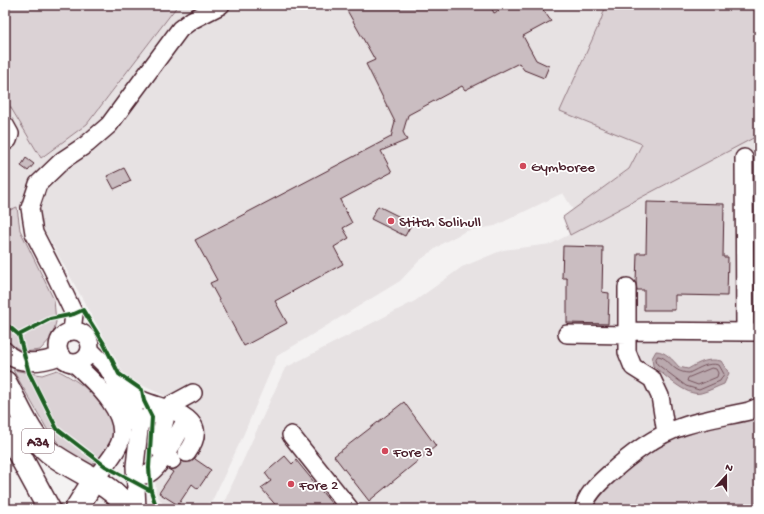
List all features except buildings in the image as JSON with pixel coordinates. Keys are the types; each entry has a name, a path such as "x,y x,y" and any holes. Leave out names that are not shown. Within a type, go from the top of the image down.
{"highway":[{"name":"A34","path":"5,382 37,440 54,455 114,492 129,509"},
{"name":"A34","path":"5,428 49,509"},
{"path":"76,509 94,480"}],"lane":[{"path":"72,331 74,314 34,234 30,208 38,184 63,160 87,144 108,125 180,29 192,20 221,5"},
{"path":"5,125 10,134 8,140 5,142"},
{"path":"744,158 745,329 754,332"},
{"path":"627,287 627,352 633,367 652,379 660,396 666,433"},
{"path":"5,351 16,359 25,361 38,362 67,360 84,360 90,350 90,342 87,336 82,333 72,331 66,333 60,339 58,344 67,360 98,386 110,403 122,427 120,442 94,480"},
{"path":"567,334 627,335 634,331 754,332"},
{"path":"90,350 107,367 133,411 140,430 135,477 137,509"},
{"path":"119,388 160,411 178,413 186,419 175,456 149,473 135,477"},
{"path":"138,426 151,414 160,411 194,393"},
{"path":"584,505 602,481 622,462 657,437 684,426 750,411 759,406"},
{"path":"160,411 165,420 157,447 175,456"},
{"path":"291,435 350,509"}],"shaded area":[{"path":"5,5 178,5 87,124 41,158 5,98"},
{"path":"178,5 606,5 601,20 642,144 629,169 573,210 563,193 495,226 466,231 443,243 419,261 400,281 277,356 242,438 212,501 198,509 166,509 156,493 154,451 170,420 165,396 137,383 124,374 36,215 17,207 5,212 5,98 41,158 87,124"},
{"path":"606,5 759,5 759,135 570,235 563,217 629,169 642,144 560,111 601,20"},
{"path":"759,135 759,414 589,509 221,509 285,368 415,301 462,267 503,250 551,244"},
{"path":"17,207 20,230 54,300 56,322 52,337 40,350 24,352 8,343 5,339 5,212"},
{"path":"13,370 42,375 57,370 84,387 102,403 109,412 113,422 114,431 108,446 91,467 65,451 47,429"},
{"path":"759,414 759,509 589,509 592,503 618,471 664,437"}],"water":[{"path":"656,351 666,354 679,367 688,369 704,361 721,361 729,373 724,384 701,393 689,392 653,366 652,358"}],"cycle path":[{"path":"5,323 19,335 50,319 74,314 83,310 103,342 119,374 142,390 144,401 152,417 149,468 151,491 157,509"},
{"path":"19,335 29,373 57,429 105,466 151,491"}],"place":[{"name":"Gymboree","path":"523,166"},
{"name":"Stitch Solihull","path":"391,221"},
{"name":"Fore 3","path":"385,451"},
{"name":"Fore 2","path":"291,484"}]}
